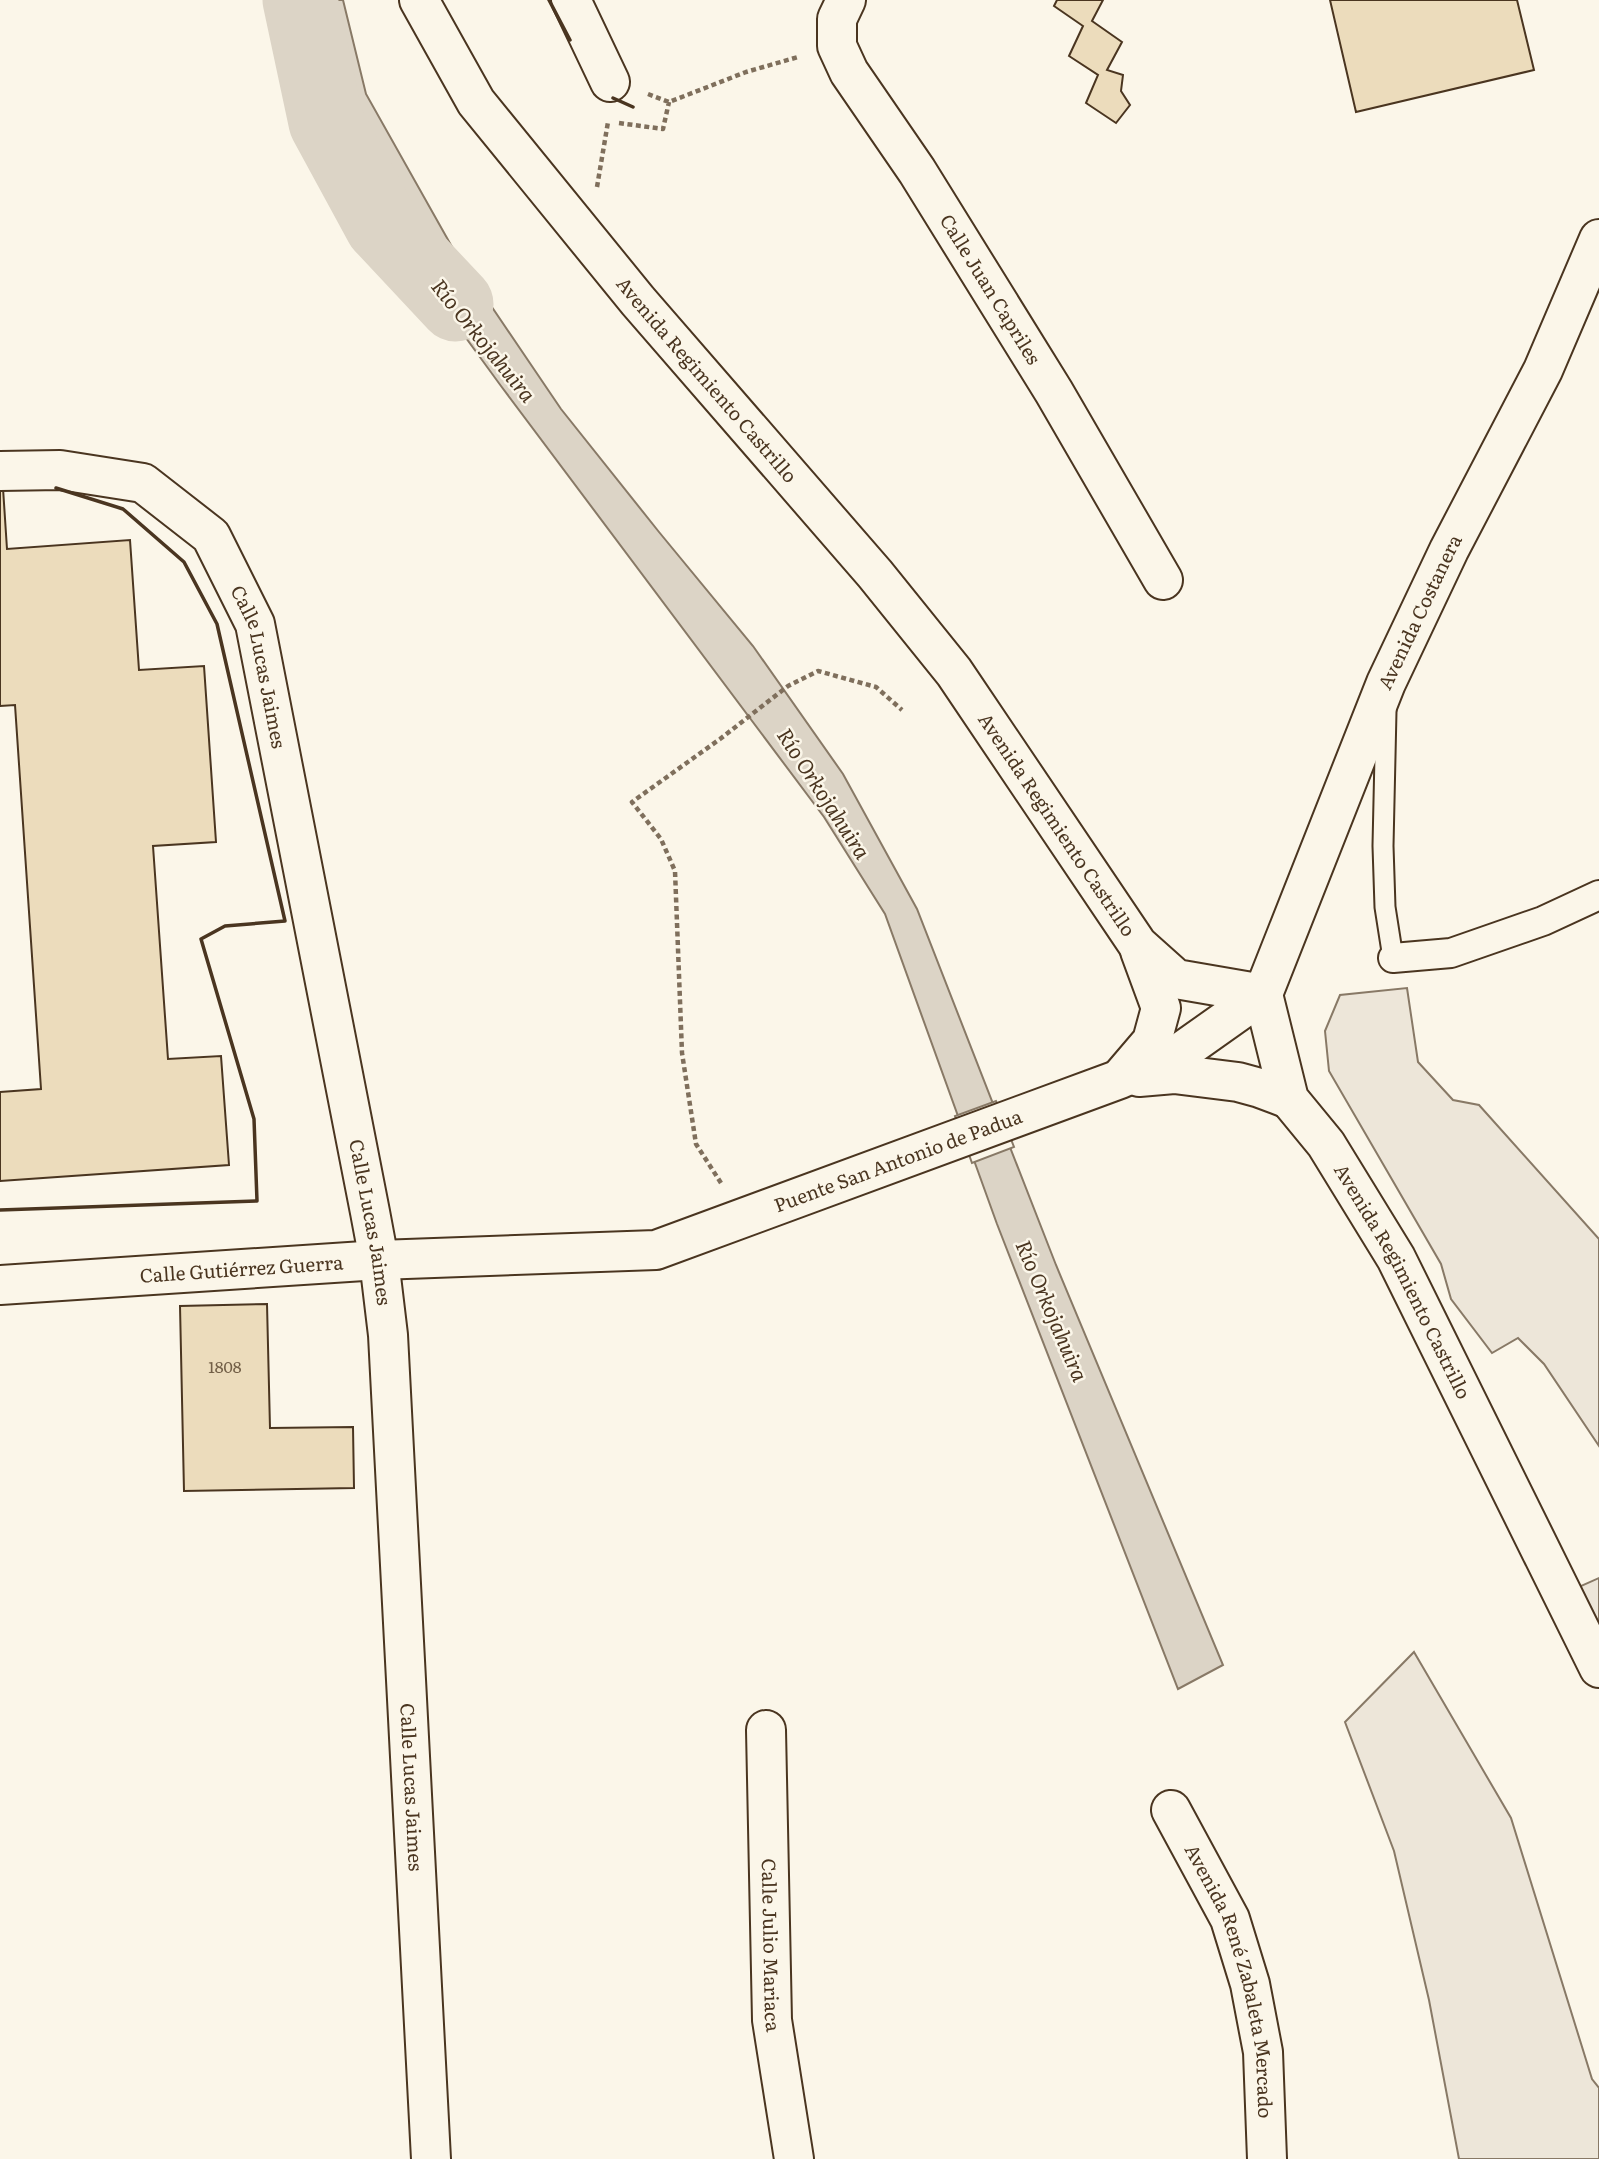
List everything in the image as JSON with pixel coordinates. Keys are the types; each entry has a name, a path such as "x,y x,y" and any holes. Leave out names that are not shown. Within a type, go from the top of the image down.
{"main road":[{"name":"Avenida Regimiento Castrillo","path":"419,0 476,103 588,241 875,574 954,672 1138,945 1175,979 1263,994 1289,1099 1326,1144 1396,1258 1599,1668"},
{"path":"571,0 610,82"},
{"path":"837,46 837,19 846,0"},
{"name":"Calle Juan Capriles","path":"837,46 849,72 917,171 1054,392 1163,580"},
{"name":"Avenida Costanera","path":"1263,994 1386,683 1449,550 1543,370 1599,239"},
{"name":"Calle Lucas Jaimes","path":"0,471 60,470 143,483 211,536 255,624 379,1259 388,1335 431,2159"},
{"path":"1113,1081 1152,1041 1161,1008 1138,945"},
{"path":"1113,1081 1181,1052 1263,994"},
{"path":"1113,1081 1174,1074 1238,1082 1289,1099"},
{"name":"Puente San Antonio de Padua","path":"691,1239 1113,1081"},
{"name":"Calle Gutiérrez Guerra","path":"0,1285 379,1259 656,1251 691,1239"},
{"name":"Calle Julio Mariaca","path":"766,1730 772,2020 794,2159"},
{"name":"Avenida René Zabaleta Mercado","path":"1171,1810 1230,1919 1250,1984 1263,2052 1266,2159"}],"street":[{"path":"1393,958 1451,953 1543,921 1599,895"}],"lane":[{"path":"1386,683 1385,907 1393,958"}],"path":[{"path":"610,82 669,102 746,72 837,46"},
{"path":"588,241 608,122 663,129 669,102"},
{"path":"726,1190 696,1144 682,1053 675,871 661,839 632,802 788,686 818,671 876,687 902,710"}],"shaded area":[{"path":"1407,988 1418,1062 1453,1100 1479,1105 1599,1239 1599,1446 1544,1364 1518,1338 1492,1353 1451,1299 1441,1264 1329,1071 1325,1031 1340,995"},
{"path":"1599,1578 1599,1662 1563,1594"},
{"path":"1414,1652 1511,1818 1592,2079 1599,2088 1599,2159 1459,2159 1429,2000 1394,1851 1345,1722"}],"water":[{"path":"300,0 343,0 366,94 456,254 561,409 753,646 843,774 917,909 1056,1265 1223,1665 1178,1689 997,1224 885,914 824,817 380,220 323,106"}],"pier":[{"path":"996,1101 1014,1147 972,1163 955,1116"}],"building":[{"path":"1057,0 1103,0 1092,21 1122,42 1107,70 1123,75 1121,91 1130,105 1116,123 1086,103 1098,75 1069,56 1083,26 1054,6"},
{"path":"1330,0 1517,0 1534,70 1356,112"},
{"path":"0,488 3,488 7,549 130,540 139,670 204,666 216,842 153,846 168,1059 221,1056 229,1165 0,1181 0,1092 41,1089 15,705 0,706"},
{"path":"267,1304 270,1428 353,1427 354,1488 184,1491 180,1306"}],"waterway":[{"name":"Río Orkojahuira","path":"300,0 326,122 382,225 456,304"}],"wall":[{"path":"549,0 570,40"},
{"path":"613,98 633,107"},
{"path":"0,1210 257,1201 254,1119 201,939 225,926 285,921 217,624 184,562 123,509 56,488"}]}
